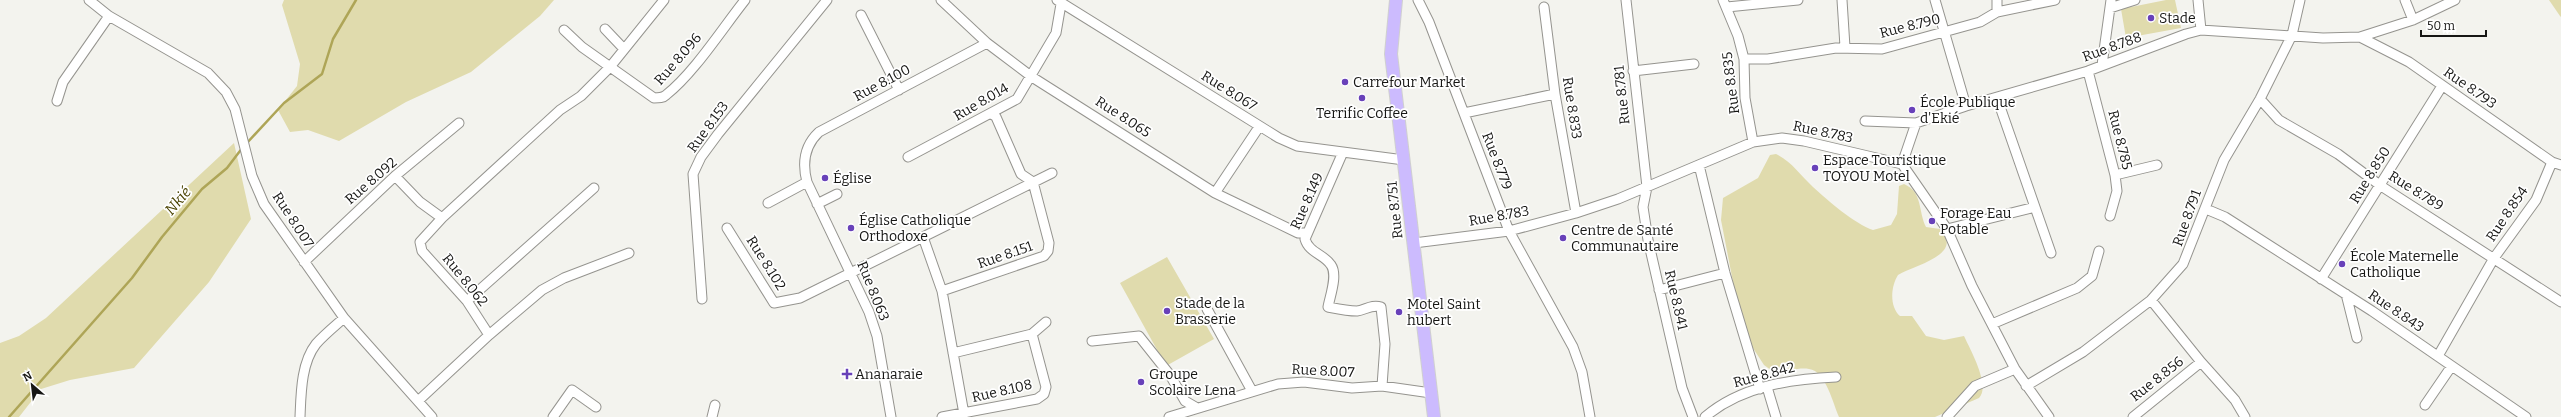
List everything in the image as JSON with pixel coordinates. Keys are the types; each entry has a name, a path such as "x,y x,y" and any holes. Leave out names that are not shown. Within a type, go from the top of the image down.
{"main road":[{"name":"Rue 8.751","path":"1396,0 1391,54 1434,417"}],"street":[{"path":"394,176 420,202 442,218 560,110 581,96 610,67 664,0"},
{"name":"Rue 8.096","path":"564,30 610,67 654,98 665,96 685,76 745,0"},
{"name":"Rue 8.153","path":"702,299 693,174 701,157 718,134 827,0"},
{"name":"Rue 8.065","path":"941,0 987,43 1032,77 1215,193 1298,233 1306,233"},
{"name":"Rue 8.779","path":"1418,0 1429,22 1509,230 1573,347 1582,372 1590,417"},
{"name":"Rue 8.781","path":"1626,0 1647,187"},
{"path":"1725,4 1798,0"},
{"path":"1842,0 1845,47"},
{"path":"1935,0 1966,106"},
{"path":"1997,0 1997,12"},
{"name":"Rue 8.790","path":"1744,59 1768,59 1845,47 1882,49 1980,22 1997,12 2055,0"},
{"path":"2102,65 2110,4 2135,0"},
{"path":"2198,0 2201,30"},
{"name":"Rue 8.791","path":"2026,386 2083,352 2152,300 2184,264 2206,209 2213,184 2224,160 2260,99 2292,35 2300,0"},
{"path":"2405,0 2413,20"},
{"name":"Rue 8.788","path":"1916,123 1966,106 2088,71 2186,34 2201,30 2360,37 2413,20 2454,0"},
{"name":"Rue 8.007","path":"91,1 109,16 208,72 226,92 235,109 244,138 248,160 264,204 344,318 432,417"},
{"name":"Rue 8.067","path":"1059,2 1259,127 1297,146 1404,160"},
{"name":"Rue 8.014","path":"908,157 992,114 1017,99 1032,77 1056,33 1059,2"},
{"name":"Rue 8.835","path":"1725,4 1744,59 1745,98 1753,142"},
{"name":"Rue 8.833","path":"1544,7 1555,94 1576,213"},
{"path":"861,15 899,90"},
{"path":"57,101 63,82 109,16"},
{"path":"605,29 624,49"},
{"name":"Rue 8.793","path":"2360,37 2403,58 2557,164"},
{"name":"Rue 8.100","path":"804,159 809,141 819,132 987,43"},
{"path":"1633,71 1694,64"},
{"name":"Rue 8.785","path":"2088,71 2115,175 2117,191 2110,216"},
{"name":"Rue 8.850","path":"2321,278 2381,186 2442,86"},
{"path":"1464,113 1555,94"},
{"path":"1998,98 2051,253"},
{"name":"Rue 8.789","path":"2260,99 2279,120 2338,154 2381,186 2561,302"},
{"path":"992,114 996,117 1021,174 1033,182"},
{"path":"1865,121 1916,123 1902,164 1947,229 1992,324 2016,369 2026,386 2049,417"},
{"name":"Rue 8.092","path":"304,262 394,176 459,123"},
{"path":"1215,193 1259,127"},
{"name":"Rue 8.783","path":"1414,243 1509,230 1576,213 1647,187 1753,142 1782,138 1804,141 1902,164"},
{"name":"Rue 8.149","path":"1344,152 1306,233 1305,239 1308,247 1332,265 1334,275 1328,307 1350,311 1359,311 1367,307 1381,307 1385,344 1382,386"},
{"name":"Rue 8.063","path":"804,159 807,182 852,273 869,312 876,336 888,416"},
{"name":"Rue 8.854","path":"2438,356 2494,258 2536,200 2557,164"},
{"path":"1699,165 1725,273 1764,388 1776,417"},
{"path":"2115,175 2158,165"},
{"path":"852,273 1052,172"},
{"path":"768,203 807,182"},
{"name":"Rue 8.151","path":"942,291 1044,256 1048,251 1049,243 1033,182"},
{"name":"Rue 8.841","path":"1647,187 1644,207 1659,290 1682,388 1693,417"},
{"path":"467,301 594,188"},
{"path":"817,204 837,194"},
{"path":"1947,229 2035,207"},
{"name":"Rue 8.843","path":"2206,209 2225,218 2346,294 2525,417"},
{"name":"Rue 8.062","path":"442,218 420,242 422,251 467,301 489,335"},
{"name":"Rue 8.102","path":"727,228 774,303 800,298 852,273"},
{"path":"923,237 942,291 964,414"},
{"path":"1992,324 2077,288 2092,276 2099,250"},
{"path":"418,401 489,335 542,290 564,278 629,253"},
{"path":"1659,290 1725,273"},
{"path":"2346,294 2357,338"},
{"path":"2152,300 2201,362"},
{"path":"1207,309 1252,391"},
{"path":"300,417 300,393 304,374 315,345 344,318"},
{"path":"953,353 1032,334 1046,322"},
{"name":"Rue 8.108","path":"942,417 1037,399 1044,394 1046,387 1032,334"},
{"path":"1092,341 1139,336 1170,375 1185,401 1197,408"},
{"name":"Rue 8.856","path":"2132,417 2201,362 2235,400 2244,417"},
{"path":"2425,404 2451,367"},
{"path":"1947,417 1976,386 2016,369"},
{"name":"Rue 8.842","path":"1705,417 1733,397 1796,379 1836,377"},
{"name":"Rue 8.007","path":"1169,417 1278,384 1304,382 1352,388 1382,386 1431,393"},
{"path":"554,417 572,390 596,407"},
{"path":"712,417 715,405"}],"shaded area":[{"path":"284,0 554,0 540,16 471,72 406,102 339,141 308,130 290,132 278,110 297,86 300,64 282,5"},
{"name":"Stade","path":"2166,0 2175,0 2181,28 2126,38 2121,9"},
{"path":"2549,0 2561,0 2561,17 2560,16"},
{"path":"234,143 251,219 209,282 134,368 70,380 41,389 19,417 0,417 0,343 19,336 46,318"},
{"path":"1776,154 1782,157 1813,187 1842,211 1858,223 1873,230 1891,225 1897,214 1899,186 1904,184 1910,187 1919,202 1926,227 1940,229 1946,238 1946,246 1942,252 1934,258 1898,275 1892,296 1894,307 1900,316 1912,316 1926,336 1944,340 1964,336 1975,358 1983,385 1979,398 1935,417 1839,417 1828,389 1815,371 1801,369 1775,373 1764,365 1749,342 1734,287 1721,220 1723,198 1758,178 1770,155"},
{"name":"Stade de la Brasserie","path":"1167,257 1214,339 1166,366 1120,283"}],"waterway":[{"name":"Nkié","path":"246,144 284,103 322,74 333,39 356,0"},
{"name":"Nkié","path":"9,417 132,278 162,237 202,189 227,168 243,147"}],"place":[{"name":"Stade","path":"2151,18"},
{"name":"Carrefour Market","path":"1345,82"},
{"name":"Terrific Coffee","path":"1362,98"},
{"name":"École Publique d'Ekié","path":"1912,110"},
{"name":"Espace Touristique TOYOU Motel","path":"1815,168"},
{"name":"Église","path":"825,178"},
{"name":"Forage Eau Potable","path":"1932,221"},
{"name":"Église Catholique Orthodoxe","path":"851,228"},
{"name":"Centre de Santé Communautaire","path":"1563,238"},
{"name":"École Maternelle Catholique","path":"2342,264"},
{"name":"Stade de la Brasserie","path":"1167,311"},
{"name":"Motel Saint hubert","path":"1399,312"},
{"name":"Ananaraie","path":"847,374"},
{"name":"Groupe Scolaire Lena","path":"1141,382"}]}
